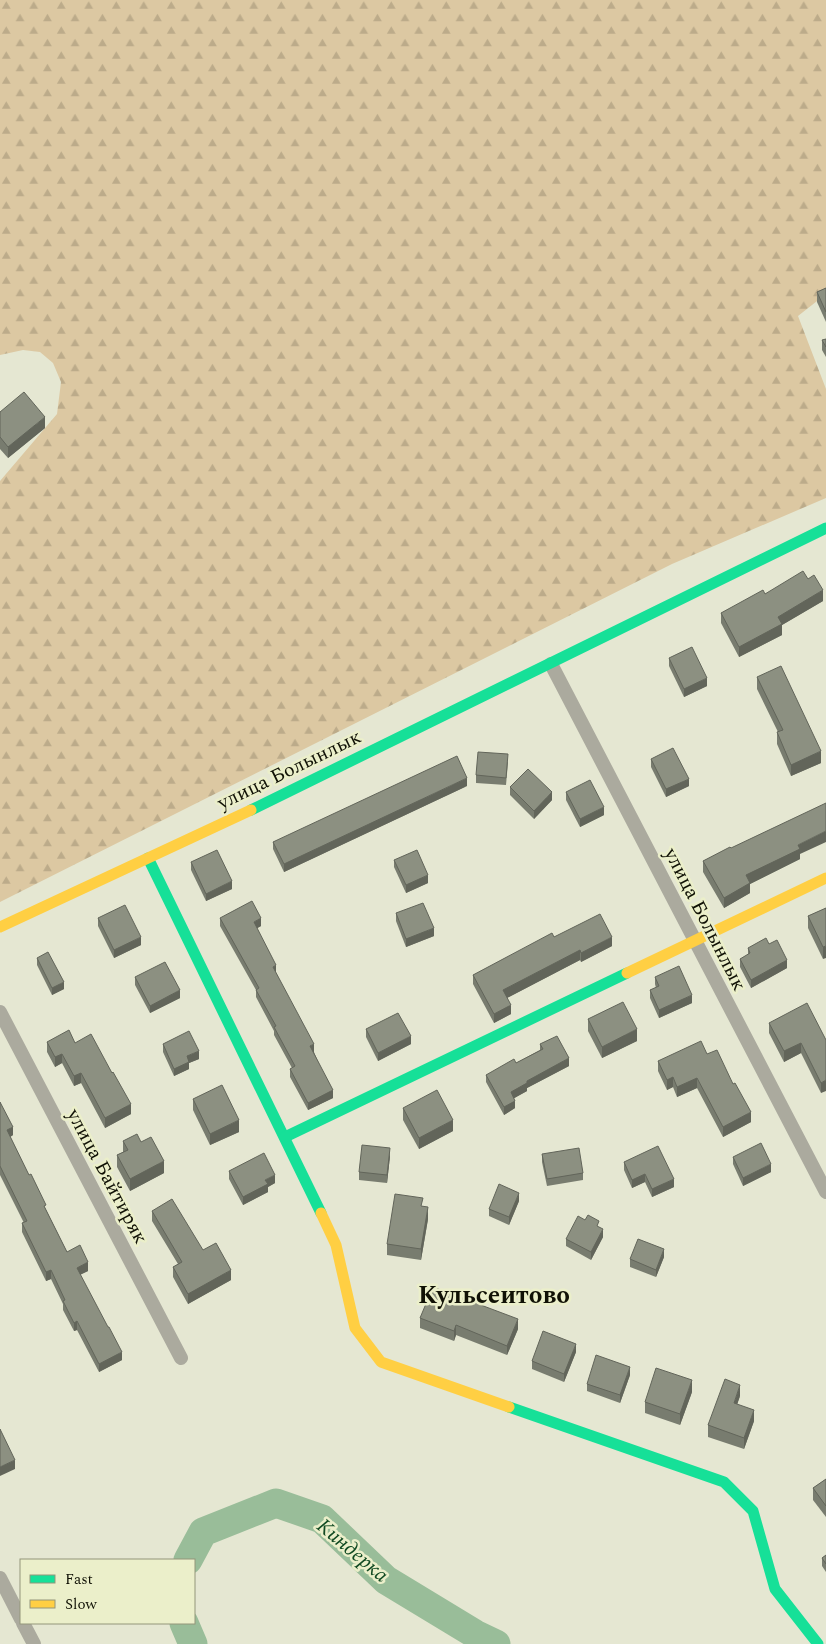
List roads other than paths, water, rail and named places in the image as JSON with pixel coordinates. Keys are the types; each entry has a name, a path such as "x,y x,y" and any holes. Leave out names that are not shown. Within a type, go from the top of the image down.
{"street":[{"name":"улица Болынлык","path":"0,927 284,795 826,528"},
{"name":"улица Болынлык","path":"551,664 826,1192"},
{"path":"148,858 336,1245 355,1328 381,1362 724,1482 753,1511 776,1589 818,1644"},
{"path":"285,1137 826,878"},
{"name":"улица Байтиряк","path":"0,1012 181,1358"},
{"path":"0,1578 20,1617"},
{"path":"24,1624 34,1644"}],"waterway":[{"name":"Киндерка","path":"189,1559 203,1532 276,1503 322,1519 386,1580 475,1634 496,1644"},
{"name":"Киндерка","path":"184,1624 193,1644"}],"district":[{"name":"Кульсеитово","path":"494,1294"}]}
